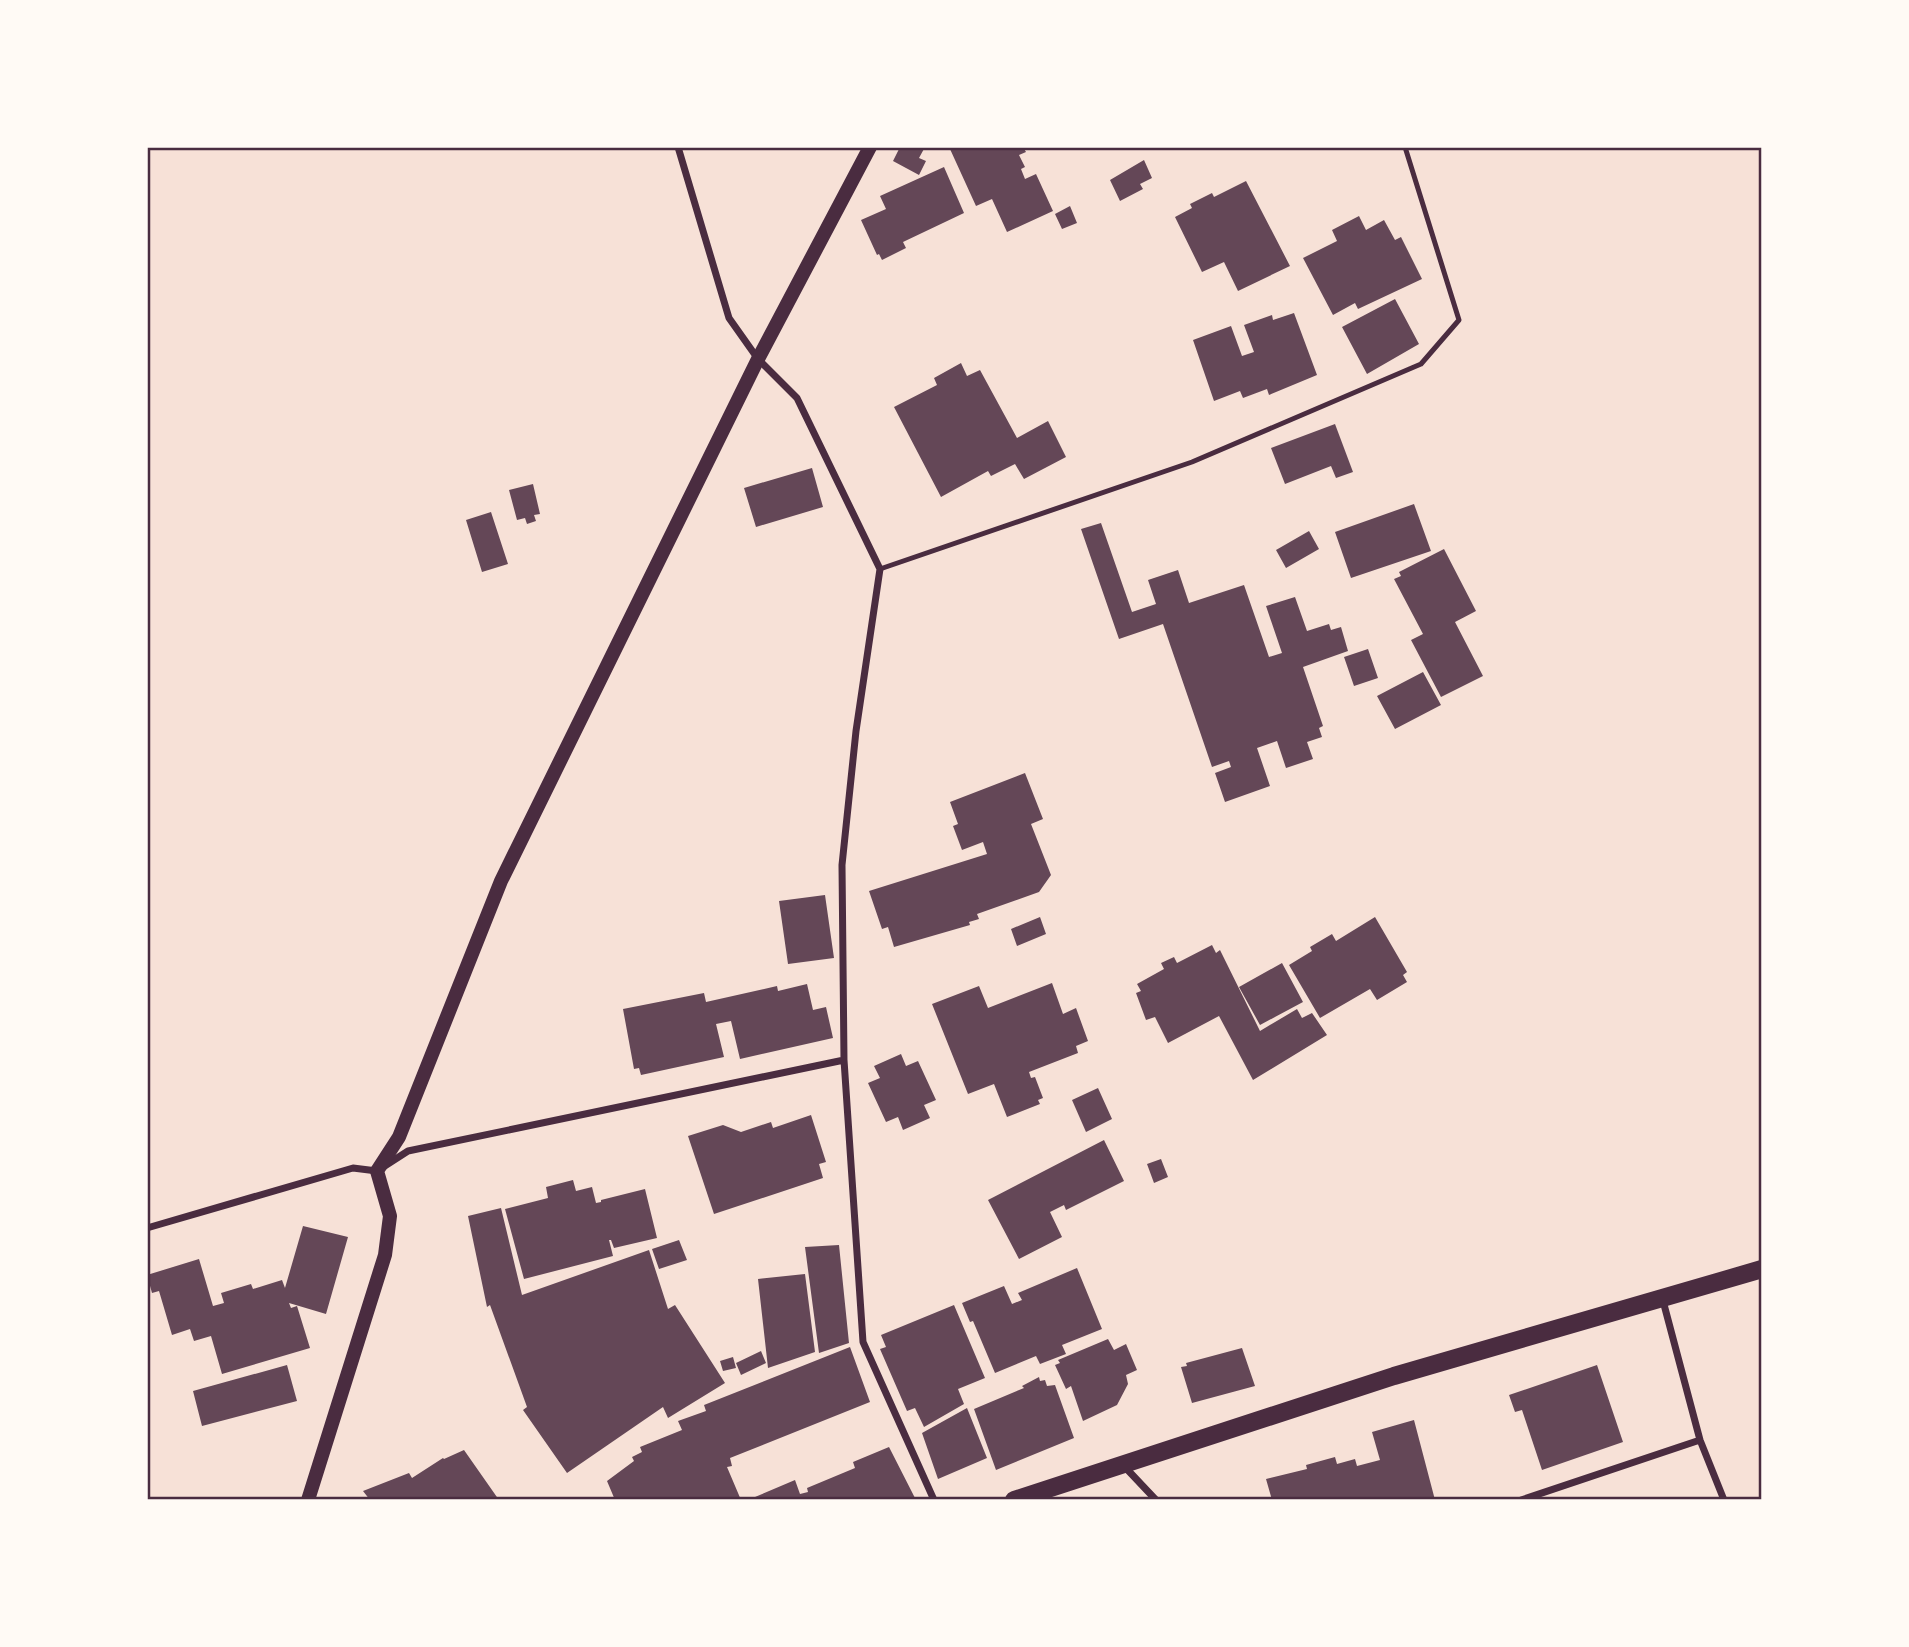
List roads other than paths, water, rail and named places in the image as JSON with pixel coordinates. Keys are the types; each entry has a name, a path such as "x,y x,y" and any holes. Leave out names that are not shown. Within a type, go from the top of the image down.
{"main road":[{"path":"308,1500 385,1255 390,1216 377,1171 399,1137 501,881 758,359 870,147"},
{"path":"1014,1500 1394,1376 1762,1269"}],"street":[{"path":"678,147 729,318 758,359 797,398 880,569 856,731 842,865 844,1060 863,1342 934,1500"},
{"path":"147,1228 353,1168 377,1171 408,1151 844,1060"},
{"path":"1662,1296 1700,1440 1724,1500"},
{"path":"1521,1500 1700,1440"},
{"path":"1122,1464 1156,1500"}],"lane":[{"path":"880,569 1192,462 1420,364 1459,320 1405,147"}]}
